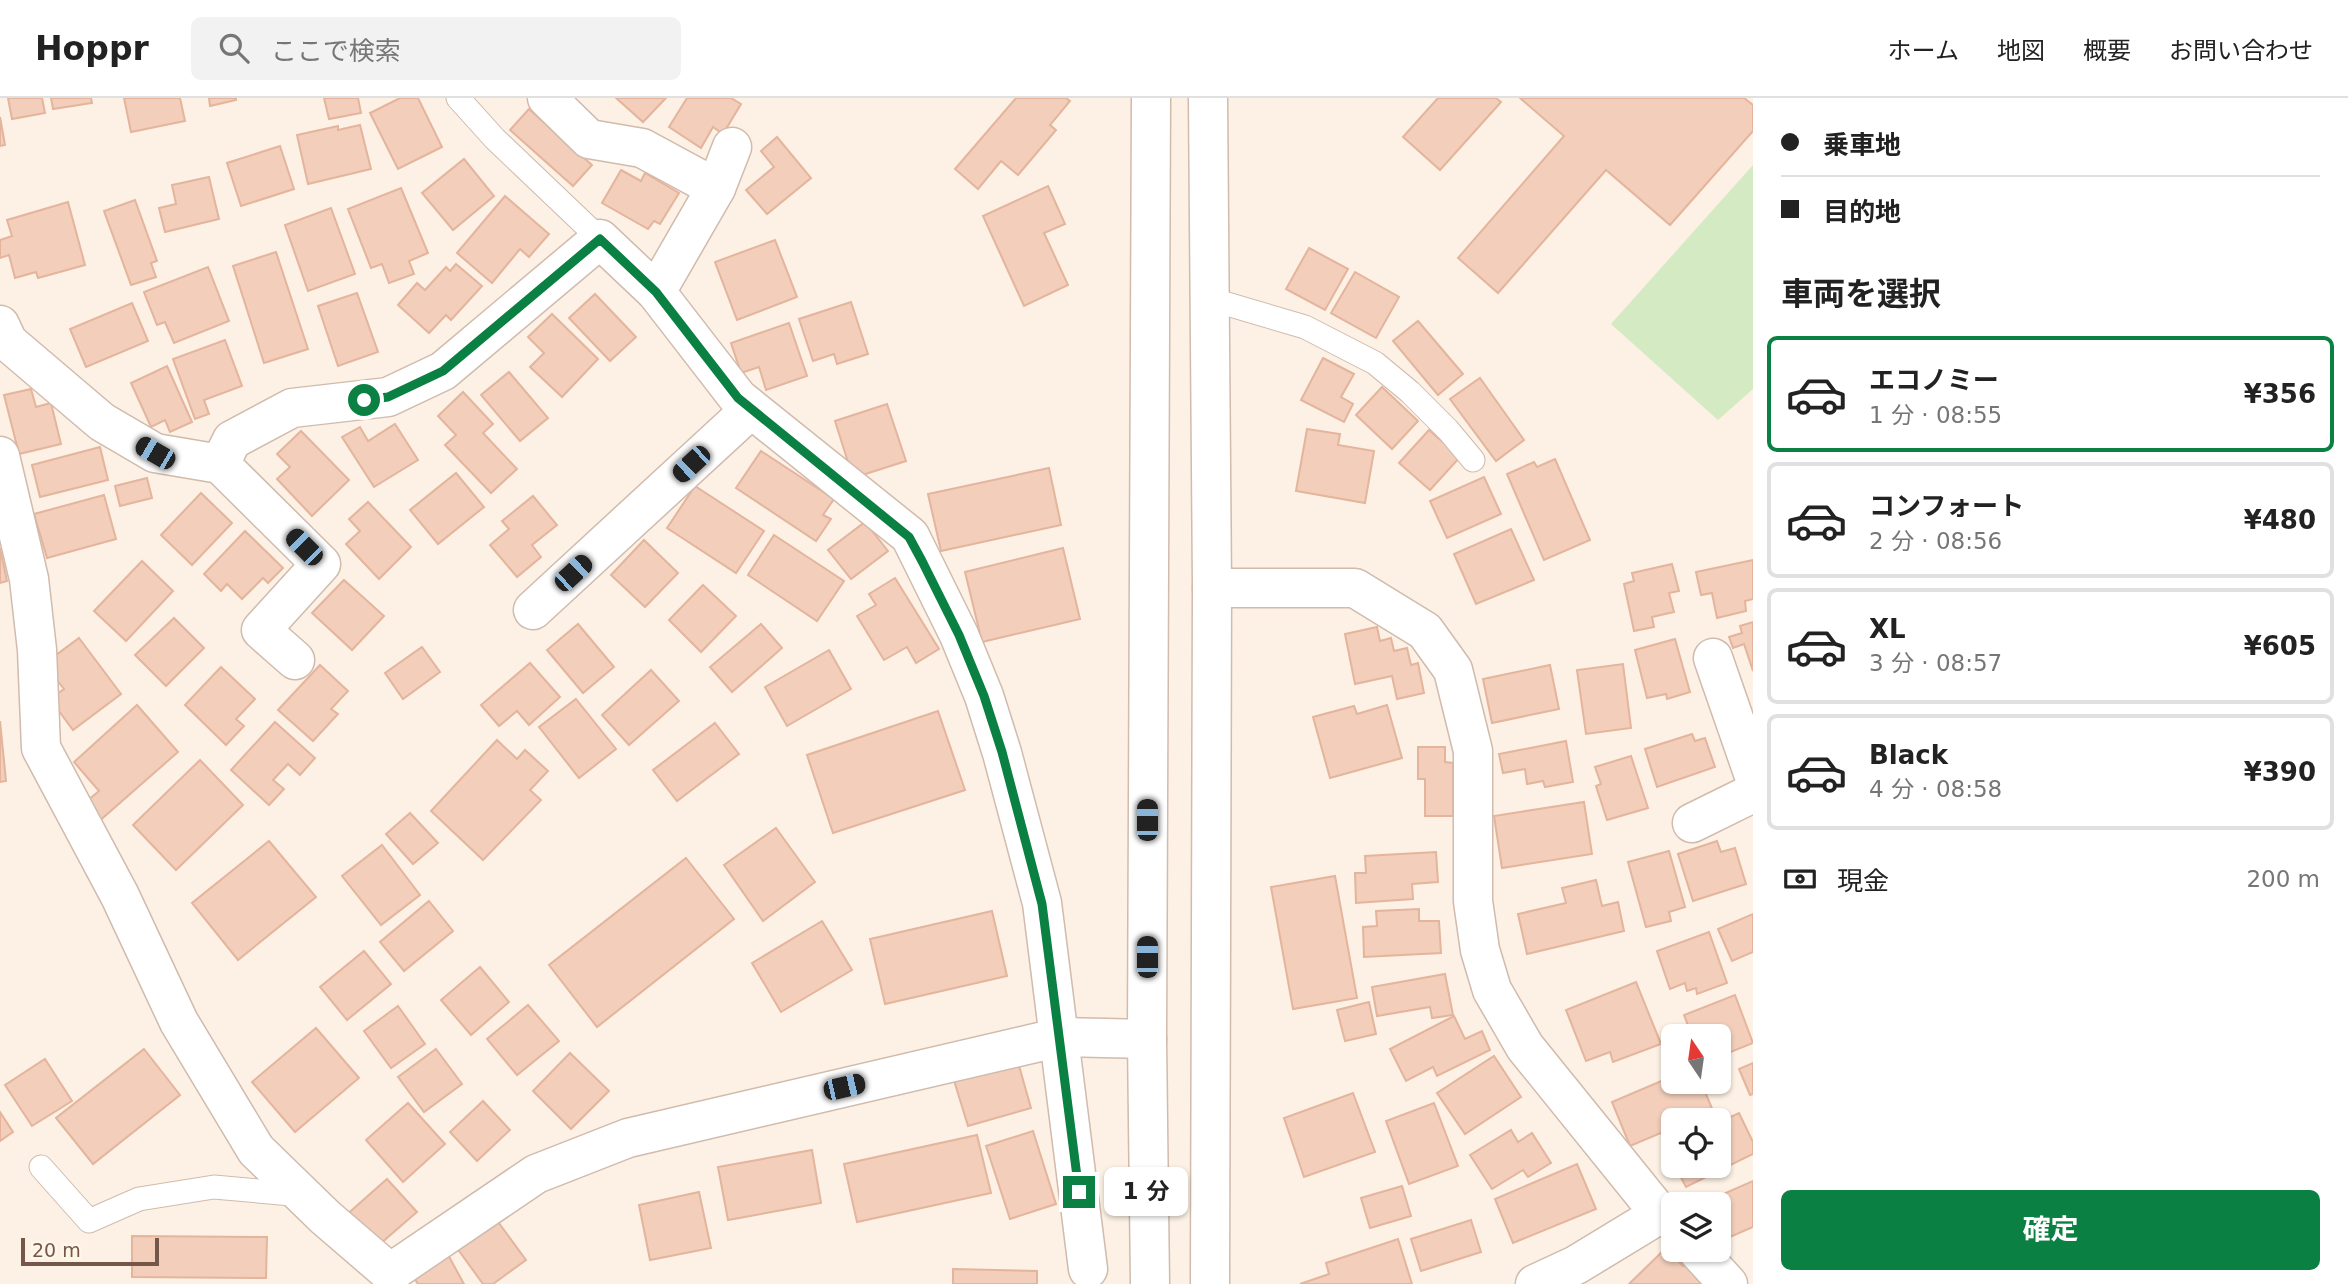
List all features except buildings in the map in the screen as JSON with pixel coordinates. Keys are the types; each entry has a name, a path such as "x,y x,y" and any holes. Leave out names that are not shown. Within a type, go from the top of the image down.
{"street":[{"path":"547,98 589,139 642,148 716,188"},
{"path":"1150,1284 1147,1039 1151,98"},
{"path":"1208,98 1212,588 1210,1284"},
{"path":"656,292 716,188 732,147"},
{"path":"220,464 232,440 292,408 388,397 443,371 600,239 656,292 738,398 909,537 959,635 984,696 1002,752 1042,904 1061,1037 1088,1269"},
{"path":"3,336 102,422 155,453 220,464 321,564 261,630 295,660"},
{"path":"533,610 751,409"},
{"path":"0,456 29,579 37,650 41,748 120,896 179,1022 256,1150 390,1279 536,1174 628,1138 1061,1037 1147,1039"},
{"path":"1212,588 1355,588 1424,631 1453,670 1473,751 1474,901 1480,950 1492,990 1525,1047 1661,1211"},
{"path":"1713,659 1753,774"},
{"path":"1692,823 1753,793"},
{"path":"1535,1284 1661,1220"},
{"path":"1708,1262 1728,1284"}],"lane":[{"path":"458,98 495,139 600,239"},
{"path":"1210,299 1306,327 1375,363 1410,392 1473,460"},
{"path":"41,1167 89,1221 139,1199 214,1187 303,1195"}],"green space":[{"path":"1753,165 1753,389 1718,420 1611,324"}],"route":[{"path":"364,400 388,397 443,371 600,239 656,292 738,398 909,537 959,635 984,696 1002,752 1042,904 1079,1192"}]}
